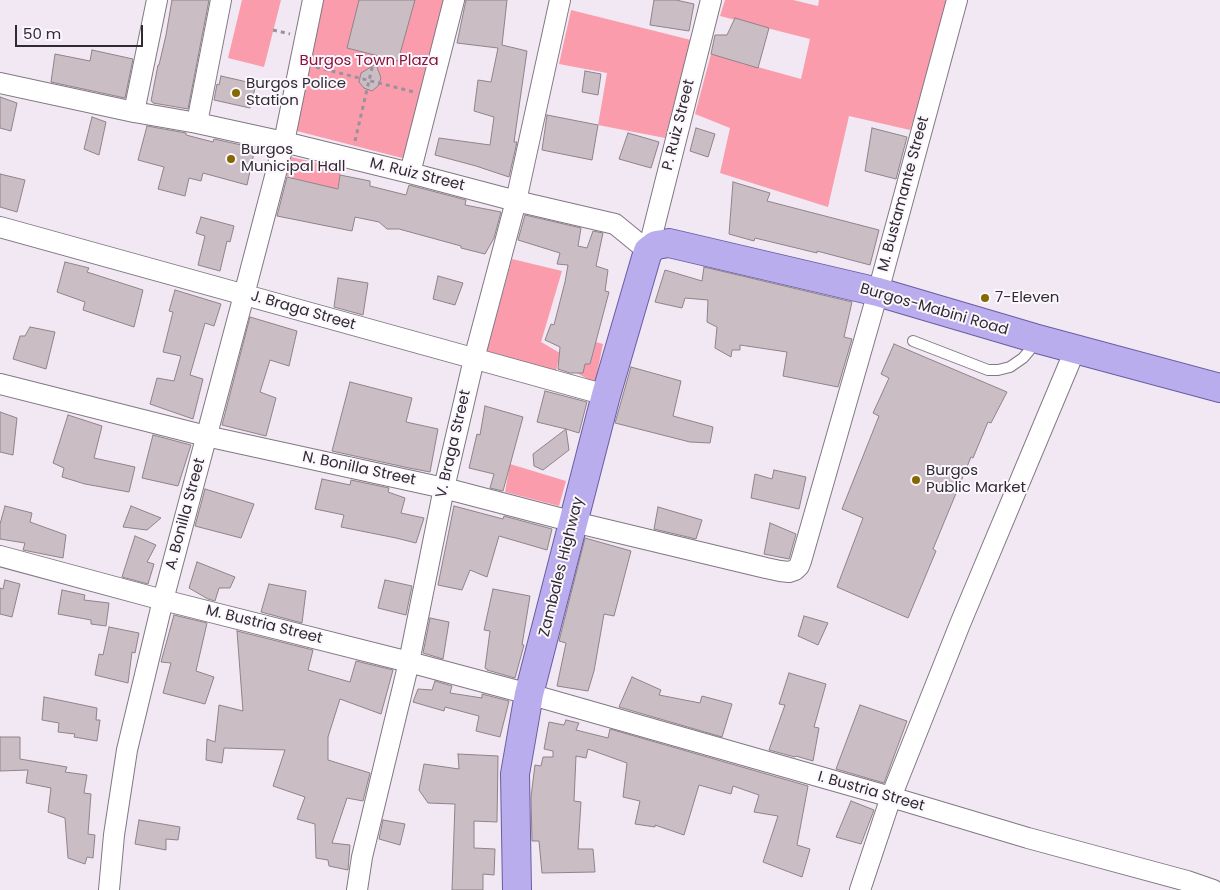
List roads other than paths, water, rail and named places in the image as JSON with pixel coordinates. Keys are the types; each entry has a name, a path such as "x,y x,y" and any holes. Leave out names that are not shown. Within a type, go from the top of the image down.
{"main road":[{"name":"Burgos-Mabini Road","path":"648,251 656,245 669,243 878,292 1075,350 1220,388"},
{"name":"Zambales Highway","path":"517,890 515,774 529,694 606,395 648,251"}],"street":[{"path":"134,112 157,0"},
{"path":"196,123 221,0"},
{"name":"A. Bonilla Street","path":"109,890 114,835 127,750 163,600 284,142 313,0"},
{"path":"410,172 454,0"},
{"name":"V. Braga Street","path":"357,890 362,858 409,662 444,488 474,358 516,200 560,0"},
{"name":"P. Ruiz Street","path":"648,251 711,0"},
{"name":"M. Bustamante Street","path":"801,561 878,292 957,0"},
{"name":"M. Ruiz Street","path":"0,83 284,142 615,224 648,251"},
{"name":"J. Braga Street","path":"0,227 606,395"},
{"path":"860,890 892,798 960,624 1075,350"},
{"name":"N. Bonilla Street","path":"0,384 206,436 444,488 574,522 780,571 789,572 794,570 801,561"},
{"name":"M. Bustria Street","path":"0,556 529,694"},
{"name":"I. Bustria Street","path":"529,694 1213,890"}],"lane":[{"path":"913,341 988,370 998,370 1010,367 1023,358 1029,351 1034,338"}],"place":[{"name":"Burgos Police Station","path":"236,93"},
{"name":"Burgos Municipal Hall","path":"231,159"},
{"name":"7-Eleven","path":"985,298"},
{"name":"Burgos Public Market","path":"916,480"}],"park label":[{"name":"Burgos Town Plaza","path":"369,61"}]}
